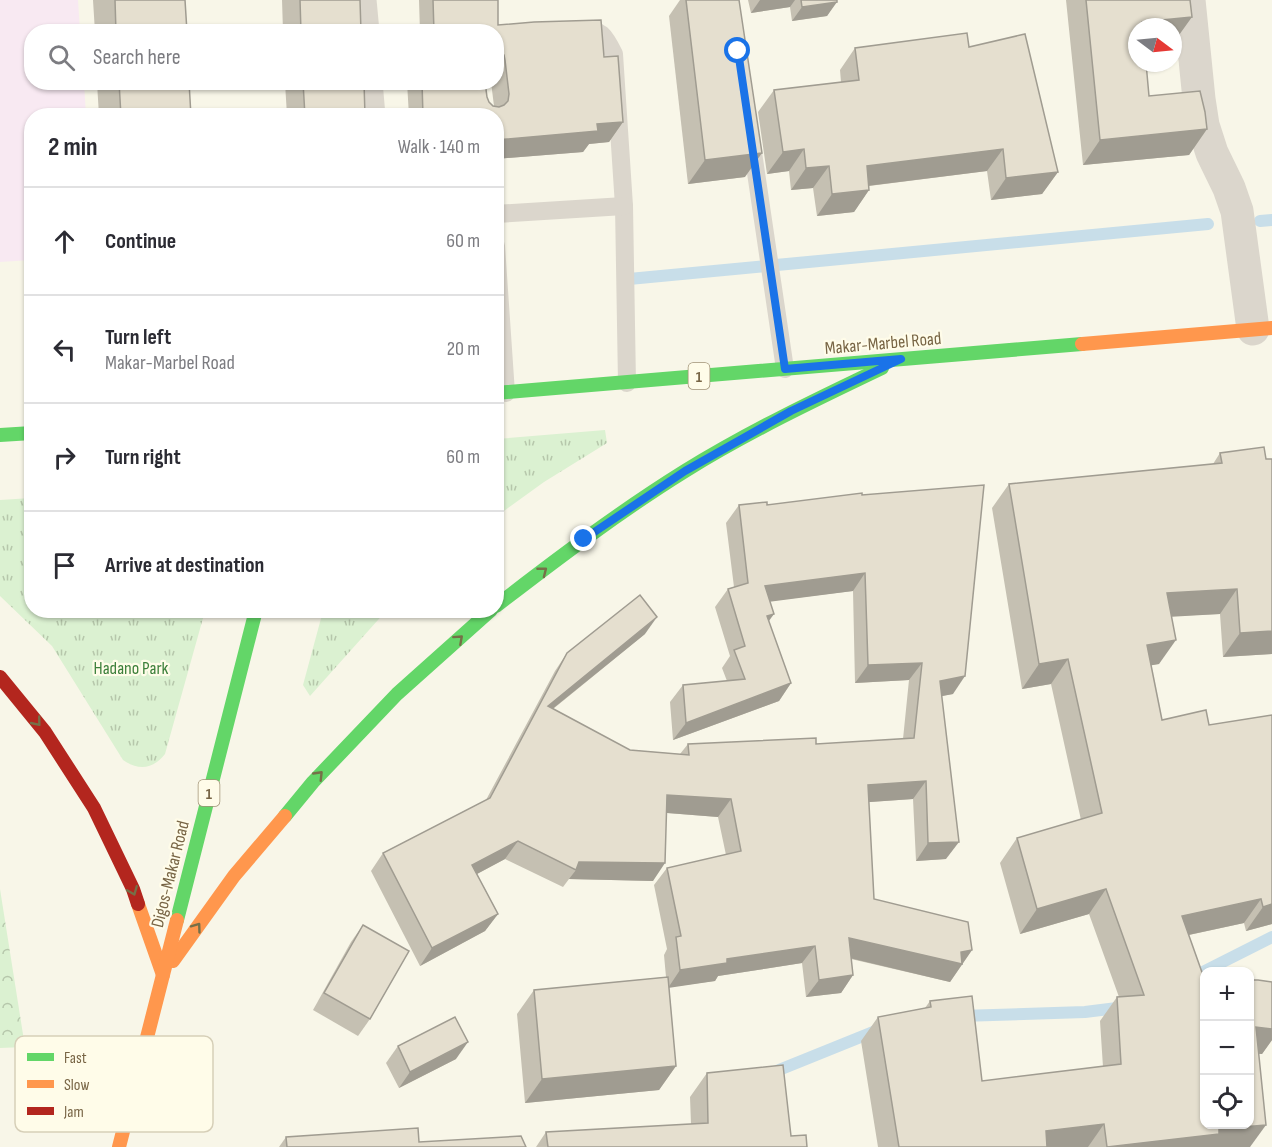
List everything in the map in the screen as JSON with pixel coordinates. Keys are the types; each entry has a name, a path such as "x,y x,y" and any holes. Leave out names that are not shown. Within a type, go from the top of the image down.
{"main road":[{"name":"Makar-Marbel Road","path":"504,393 1262,329"},
{"path":"504,600 584,539 685,471 791,411 901,359"},
{"path":"0,435 24,434"},
{"name":"Digos-Makar Road","path":"147,1036 254,618"},
{"path":"163,975 234,876 313,782 397,694 482,618"},
{"path":"0,676 45,732 94,808 133,889 163,975"},
{"name":"Digos-Makar Road","path":"119,1147 123,1132"}],"street":[{"path":"360,0 362,24"},
{"path":"1190,0 1203,125 1212,153 1237,211 1262,329"},
{"path":"367,90 368,108"}],"lane":[{"path":"568,29 592,28 605,36 614,54 624,207 627,382"},
{"path":"748,122 785,369"},
{"path":"504,214 624,207"}],"shaded area":[{"path":"0,0 78,0 80,24 24,24 24,90 84,90 86,108 24,108 24,260 0,262"}],"green space":[{"path":"605,430 607,443 544,482 504,511 504,438"},
{"name":"Hadano Park","path":"24,498 24,618 203,618 165,754 156,763 140,767 123,760 52,646 0,596 0,500"},
{"path":"321,618 380,618 310,696 303,685"},
{"path":"0,889 23,1036 15,1036 15,1047 0,1048"}],"building":[{"path":"115,0 185,0 186,24 116,24"},
{"path":"300,0 360,0 361,24 301,24"},
{"path":"433,0 498,0 498,24 434,24"},
{"path":"686,0 739,0 762,153 705,160"},
{"path":"801,0 837,0 837,2 802,7"},
{"path":"1086,0 1190,0 1192,17 1128,18 1128,72 1147,72 1149,96 1200,91 1207,129 1100,140"},
{"path":"601,20 604,57 618,56 623,122 597,124 598,131 504,139 504,108 423,108 422,90 486,90 489,102 499,107 508,101 504,55 504,24"},
{"path":"967,33 969,47 1025,34 1058,172 1006,178 1003,149 867,166 869,190 832,194 829,166 806,168 804,149 783,152 774,90 859,80 855,48"},
{"path":"119,90 189,90 191,108 121,108"},
{"path":"303,90 364,90 365,108 305,108"},
{"path":"1264,447 1266,459 1272,459 1272,631 1240,633 1237,589 1167,593 1176,640 1147,645 1162,720 1206,710 1209,725 1272,715 1272,904 1263,907 1261,899 1182,916 1200,967 1200,1129 1219,1129 1219,1134 1107,1147 1104,1124 1046,1131 1047,1147 899,1147 878,1017 931,1007 930,1001 972,996 982,1081 1121,1064 1117,997 1144,995 1106,889 1037,909 1017,838 1102,813 1068,659 1039,664 1009,484 1222,463 1220,453"},
{"path":"984,485 965,676 940,681 959,842 928,843 926,781 868,785 874,899 968,922 972,950 961,952 962,964 849,938 853,975 819,980 815,946 727,959 727,963 680,970 676,937 681,936 667,868 741,851 731,799 667,795 665,863 579,862 576,870 518,841 472,865 498,914 432,948 383,853 490,798 567,653 640,595 657,617 548,706 630,750 689,755 688,744 816,738 816,744 914,738 922,663 868,665 865,573 765,586 774,614 767,616 791,683 686,723 683,685 745,679 734,650 745,646 728,589 748,583 739,505 767,502 767,505 862,493 862,495"},
{"path":"363,925 409,951 370,1019 324,993"},
{"path":"668,977 676,1066 542,1079 534,990"},
{"path":"1254,980 1272,982 1272,1029 1256,1027 1266,1125 1254,1126"},
{"path":"455,1017 468,1042 410,1072 398,1046"},
{"path":"783,1065 791,1136 806,1135 807,1147 548,1147 546,1132 708,1123 707,1073"},
{"path":"418,1128 419,1142 521,1136 526,1147 287,1147 286,1137"}],"waterway":[{"path":"1260,221 1272,220"},
{"path":"629,279 1208,224"},
{"path":"1187,980 1272,937"},
{"path":"960,1016 1085,1012 1125,1007"},
{"path":"769,1074 878,1030"}],"traffic: fast":[{"path":"504,392 1082,344"},
{"path":"504,600 612,519 685,471 757,430 882,368"},
{"path":"0,435 24,434"},
{"path":"177,920 254,618"},
{"path":"285,816 313,782 397,694 482,618"}],"traffic: slow":[{"path":"1082,344 1272,328"},
{"path":"173,961 234,876 285,816"},
{"path":"138,904 163,975"},
{"path":"147,1036 177,920"},
{"path":"119,1147 123,1132"}],"traffic: jam":[{"path":"0,677 45,732 94,808 138,904"}],"route":[{"path":"584,539 685,471 791,411 901,359 785,369 738,51"}]}
